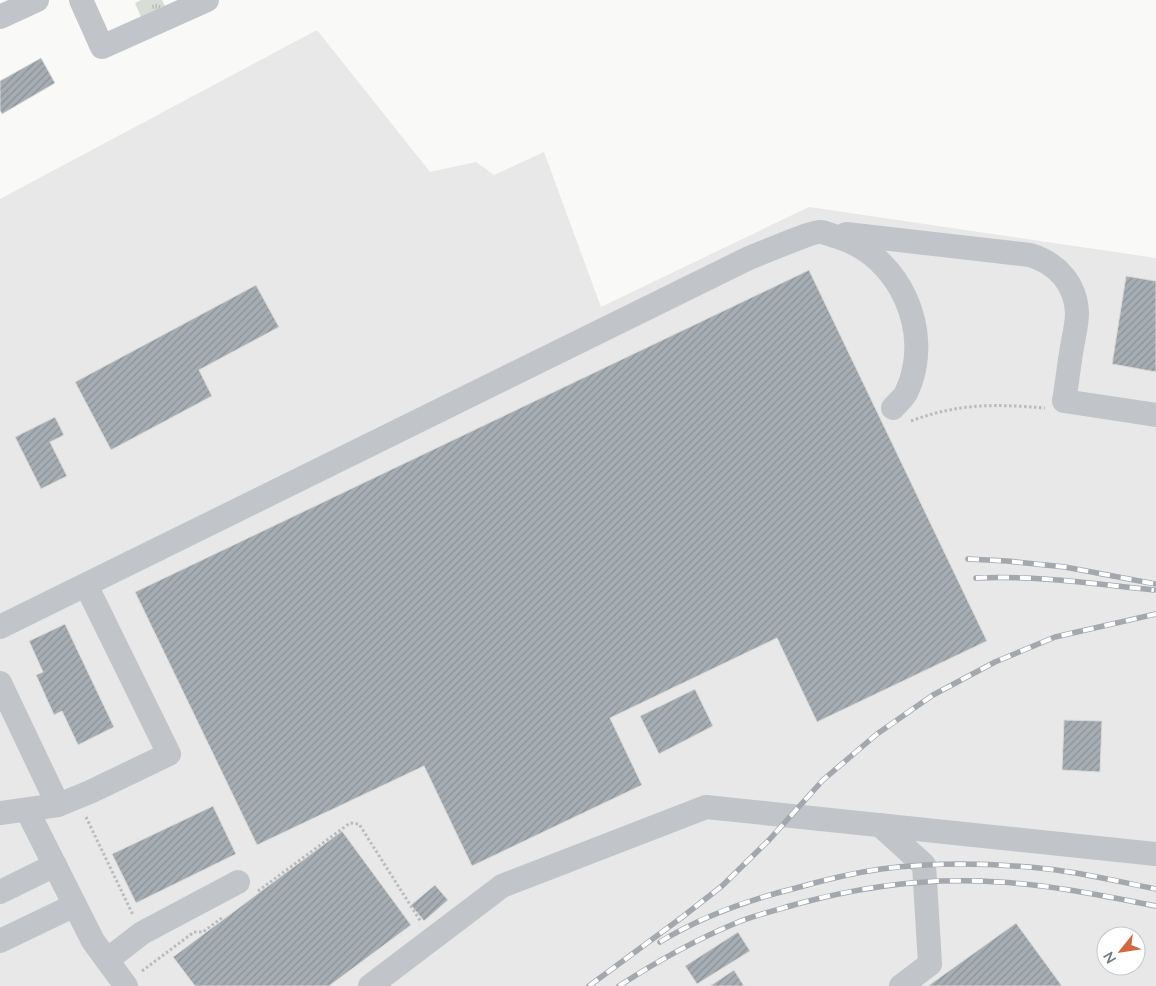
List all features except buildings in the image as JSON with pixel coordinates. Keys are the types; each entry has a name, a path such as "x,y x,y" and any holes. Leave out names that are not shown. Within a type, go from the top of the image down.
{"lane":[{"path":"0,16 37,0"},
{"path":"81,0 102,47 208,0"},
{"path":"818,231 849,241 863,248 876,258 889,270 899,284 910,309 917,351 914,372 899,416"},
{"path":"0,627 749,258 818,231 1030,255 1041,258 1064,276 1072,289 1077,315 1064,401 1156,416"},
{"path":"0,814 67,801 168,754 86,585"},
{"path":"0,683 67,801"},
{"path":"370,986 502,886 706,807 1156,854"},
{"path":"27,810 93,941 107,960 132,980"},
{"path":"880,825 924,865 930,964 901,986"},
{"path":"0,892 55,865"},
{"path":"107,960 142,933 248,886"},
{"path":"0,941 75,905"}],"path":[{"path":"899,416 935,413 964,407 1013,405 1056,409 1064,401"},
{"path":"67,801 142,933 161,957"},
{"path":"248,886 354,822 359,824 432,939"},
{"path":"132,980 194,932 203,932 226,914"}],"shaded area":[{"path":"317,30 430,172 476,162 494,175 544,152 601,307 809,207 1156,258 1156,986 0,986 0,199"}],"green space":[{"path":"141,0 162,0 165,6 141,17 135,3"}],"railway":[{"path":"968,559 1065,567 1156,584"},
{"path":"976,578 1043,579 1154,590"},
{"path":"589,986 722,886 769,840 823,780 877,734 933,695 995,662 1055,637 1156,614"},
{"path":"660,942 692,924 760,898 839,877 902,867 964,864 1027,867 1075,873 1156,889"},
{"path":"619,986 676,952 743,920 847,892 897,884 948,881 1019,883 1058,888 1156,906"}]}
